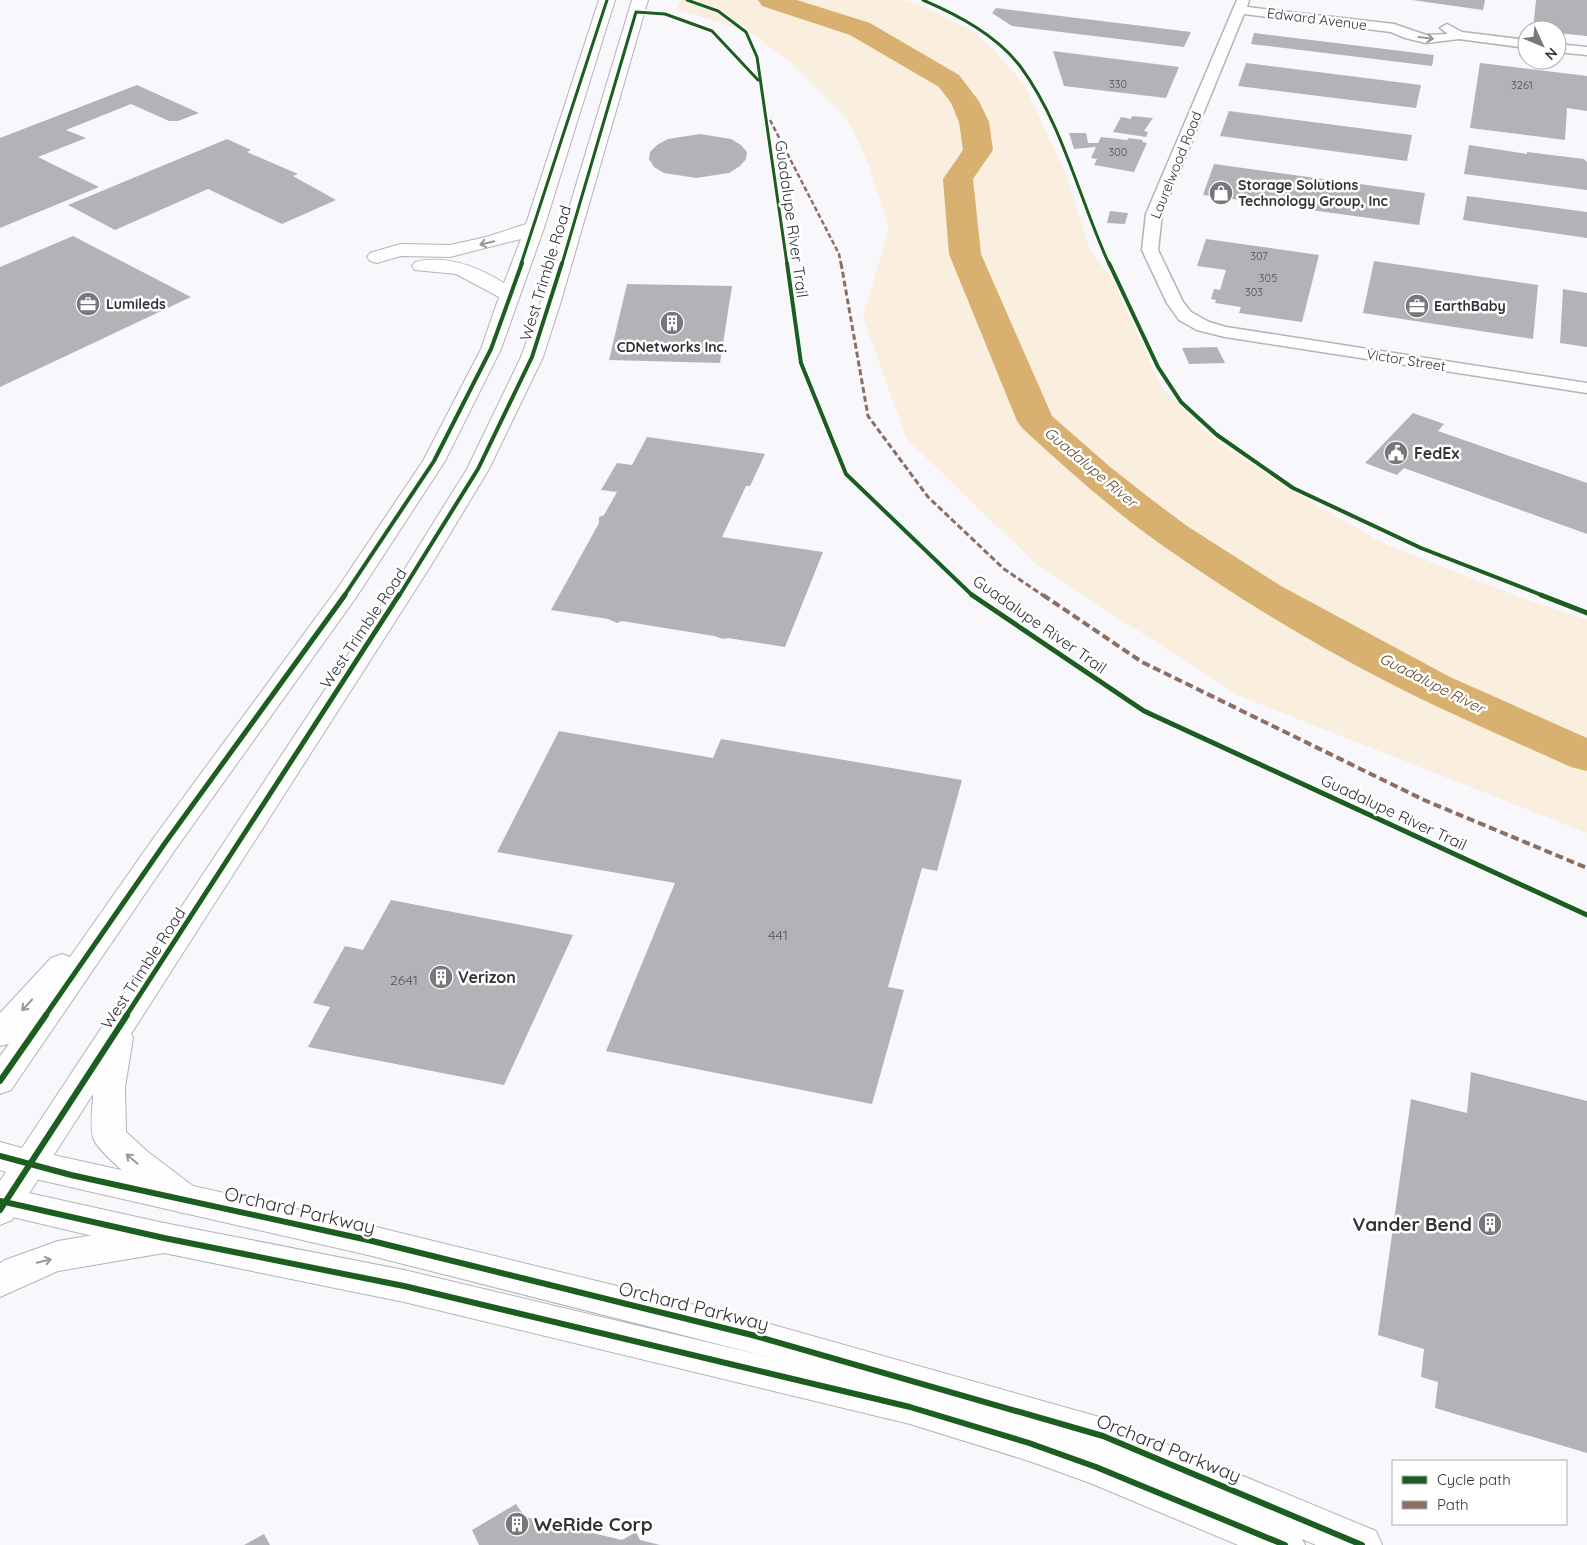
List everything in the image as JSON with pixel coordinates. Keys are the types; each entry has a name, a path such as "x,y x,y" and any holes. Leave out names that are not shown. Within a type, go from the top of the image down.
{"main road":[{"name":"West Trimble Road","path":"0,1081 131,892 346,594 434,461 487,357 534,228 607,0"},
{"name":"West Trimble Road","path":"2,1204 16,1160 118,1030 418,567 482,461 532,357 551,301 640,0"},
{"path":"510,295 478,276 428,259 450,251 491,242 534,228"},
{"path":"0,1034 131,892"},
{"path":"118,1030 109,1087 109,1137 136,1162 185,1199"},
{"name":"Orchard Parkway","path":"16,1160 421,1254 1100,1452 1362,1545"},
{"name":"Orchard Parkway","path":"2,1204 404,1286 745,1350"},
{"path":"0,1281 34,1263 94,1248 164,1238"},
{"path":"404,1286 421,1254"},
{"name":"Orchard Parkway","path":"1100,1452 1285,1545"}],"street":[{"name":"Edward Avenue","path":"1241,5 1394,28 1407,35 1444,40 1459,36 1517,43"},
{"name":"Laurelwood Road","path":"1225,332 1203,326 1185,316 1175,303 1150,250 1154,214 1241,5"},
{"path":"1567,49 1587,51"},
{"name":"Victor Street","path":"1225,332 1587,388"}],"shaded area":[{"path":"680,0 902,0 920,5 971,30 994,50 1024,84 1066,174 1089,247 1114,282 1162,388 1212,438 1287,488 1383,543 1517,596 1587,620 1587,833 1237,695 1037,565 906,438 863,317 889,228 869,165 847,118 794,65 751,33 677,9"}],"building":[{"path":"1412,0 1485,0 1483,10"},
{"path":"1536,0 1587,0 1587,36 1567,34 1567,20 1534,20"},
{"path":"996,8 1191,32 1184,47 1012,26 992,13"},
{"path":"1254,33 1434,55 1432,66 1251,44"},
{"path":"1053,51 1179,67 1166,98 1064,86"},
{"path":"1246,63 1421,85 1416,108 1238,86"},
{"path":"1480,63 1517,67 1517,70 1538,70 1587,76 1587,111 1567,108 1565,140 1470,128"},
{"path":"137,85 199,113 178,121 169,121 131,104 66,130 86,138 38,157 99,187 0,228 0,138"},
{"path":"1229,111 1412,135 1407,161 1220,136"},
{"path":"1132,116 1153,118 1144,131 1148,132 1146,137 1113,132 1121,117 1131,119"},
{"path":"1069,133 1086,133 1088,143 1098,143 1101,137 1127,140 1129,138 1143,140 1142,142 1147,143 1134,172 1094,165 1097,159 1091,158 1096,147 1074,149"},
{"path":"700,134 731,139 741,145 747,152 746,159 740,166 729,173 696,178 664,173 654,167 649,159 650,152 657,145 668,139"},
{"path":"227,139 251,150 247,152 298,174 293,176 336,200 282,224 208,189 115,230 68,205"},
{"path":"1469,145 1527,154 1527,152 1584,159 1587,162 1587,190 1464,174"},
{"path":"1214,164 1425,193 1419,225 1203,195"},
{"path":"1467,196 1587,212 1587,238 1463,220"},
{"path":"1110,211 1128,213 1125,224 1107,223"},
{"name":"Lumileds","path":"73,236 191,297 0,387 0,267"},
{"path":"1206,239 1319,255 1302,322 1239,313 1241,307 1215,303 1216,300 1211,299 1214,289 1220,290 1226,270 1197,266"},
{"path":"1374,261 1538,285 1533,339 1363,313"},
{"name":"CDNetworks Inc.","path":"627,284 732,286 720,363 609,360"},
{"path":"1563,289 1587,293 1587,347 1560,343"},
{"path":"1217,347 1225,363 1189,364 1182,348"},
{"path":"1413,413 1444,424 1438,431 1587,483 1587,534 1404,468 1397,475 1365,463"},
{"path":"647,437 765,454 750,486 746,486 722,537 823,552 785,647 728,638 723,639 622,621 617,623 608,619 551,610 599,523 599,517 604,515 617,492 601,490 617,463 632,465"},
{"path":"559,731 713,758 721,739 962,780 937,871 922,868 888,987 904,990 872,1104 606,1051 675,883 497,852"},
{"name":"Verizon","path":"391,900 573,935 504,1085 308,1047 330,1007 313,1003 345,946 363,950"},
{"name":"Vander Bend","path":"1471,1072 1587,1101 1587,1453 1435,1408 1438,1382 1421,1377 1424,1349 1378,1335 1411,1099 1467,1113"},
{"name":"WeRide Corp","path":"516,1504 525,1517 622,1540 636,1532 640,1540 660,1545 479,1545 472,1530"},
{"path":"264,1534 270,1545 244,1545"}],"waterway":[{"name":"Guadalupe River","path":"771,0 860,29 949,81 965,101 974,122 978,150 958,179 965,254 1036,421 1095,474 1133,504 1173,534 1266,595 1319,626 1434,687 1587,756"}],"marked path":[{"path":"770,120 839,254 868,416 928,497 1004,569 1142,662 1424,800 1587,868"}],"cycle path":[{"path":"0,1081 165,843 346,594 434,461 491,349 534,228 607,0"},
{"name":"Guadalupe River Trail","path":"687,0 718,11 746,32 757,57 801,363 846,474 974,597 1144,711 1587,915"},
{"path":"923,0 956,14 1002,47 1019,65 1038,94 1053,125 1095,234 1158,367 1181,402 1217,435 1293,488 1421,548 1587,613"},
{"path":"0,1210 418,567 478,469 532,357 551,301 636,12 665,14 712,31 758,80"},
{"path":"0,1156 71,1175 368,1240 752,1335 1103,1436 1362,1545"},
{"path":"0,1201 164,1238 404,1286 910,1407 1029,1443 1096,1467 1285,1545"}],"place":[{"name":"Storage Solutions Technology Group, Inc","path":"1221,193"},
{"name":"Lumileds","path":"88,304"},
{"name":"EarthBaby","path":"1417,306"},
{"name":"CDNetworks Inc.","path":"672,323"},
{"name":"FedEx","path":"1396,453"},
{"name":"Verizon","path":"441,977"},
{"name":"Vander Bend","path":"1490,1224"},
{"name":"WeRide Corp","path":"517,1524"}]}
